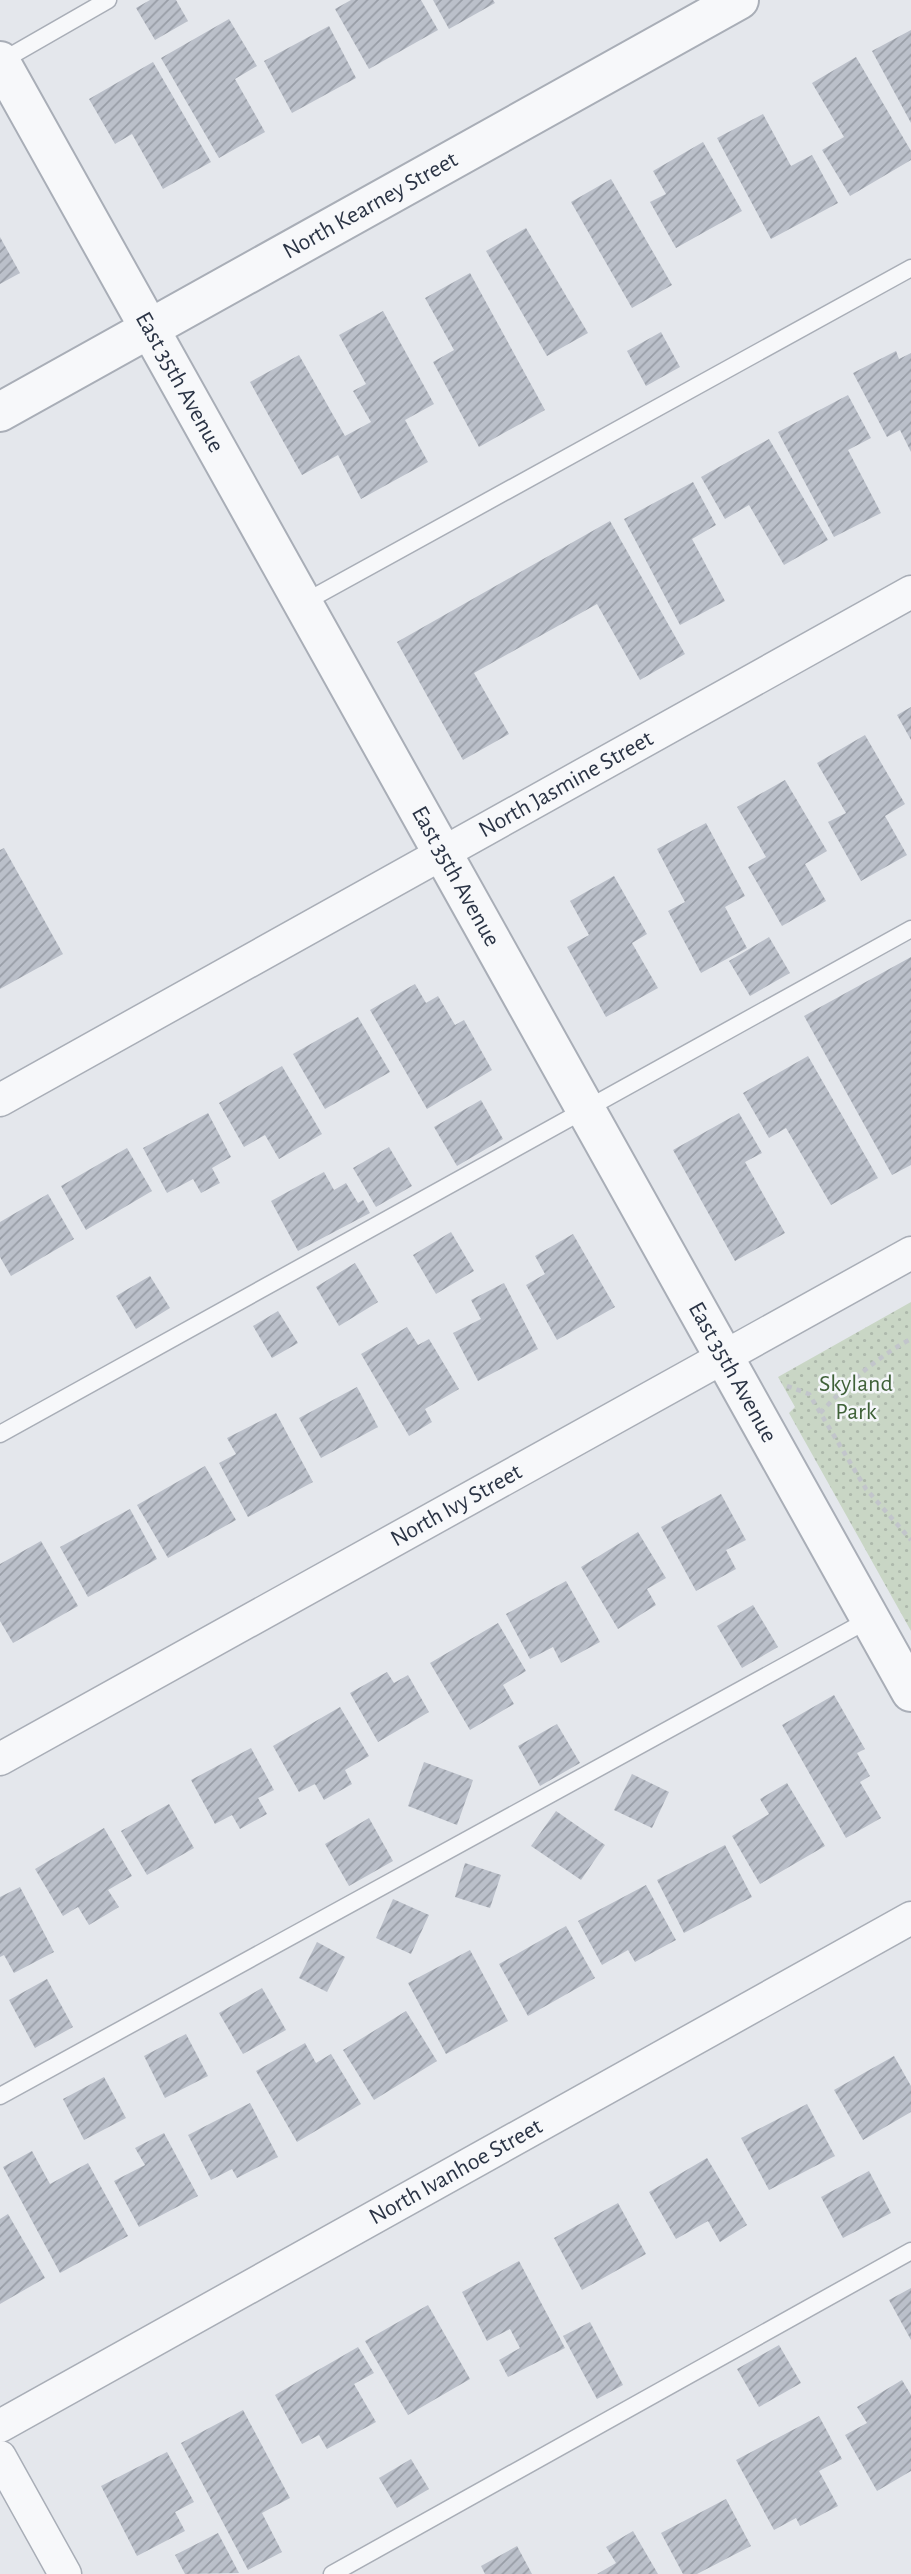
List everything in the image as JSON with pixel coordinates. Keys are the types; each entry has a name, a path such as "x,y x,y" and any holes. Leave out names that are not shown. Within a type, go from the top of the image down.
{"street":[{"name":"North Kearney Street","path":"0,412 739,0"},
{"name":"East 35th Avenue","path":"0,61 911,1692"},
{"name":"North Jasmine Street","path":"0,1100 911,592"},
{"name":"North Ivy Street","path":"0,1759 911,1254"},
{"name":"North Ivanhoe Street","path":"0,2426 911,1917"},
{"path":"0,2457 65,2574"}],"lane":[{"path":"0,61 108,0"},
{"path":"303,603 911,268"},
{"path":"0,1434 911,929"},
{"path":"0,2096 870,1619"},
{"path":"332,2574 911,2251"}],"path":[{"path":"820,1413 855,1377 892,1349 911,1339"},
{"path":"786,1386 809,1394 866,1489 911,1539"}],"green space":[{"name":"Skyland Park","path":"911,1302 911,1631 789,1413 795,1407 778,1377"}],"building":[{"path":"150,0 176,0 188,21 155,40 136,8"},
{"path":"351,0 421,0 438,30 369,69 335,9"},
{"path":"433,0 493,0 495,3 449,29"},
{"path":"229,19 257,66 235,79 265,132 219,158 161,58"},
{"path":"329,26 356,78 292,113 264,61"},
{"path":"911,30 911,123 872,51"},
{"path":"856,57 911,151 911,160 850,196 822,150 844,137 812,83"},
{"path":"153,62 211,162 163,189 132,134 115,144 89,99"},
{"path":"763,114 791,166 812,155 838,203 771,239 717,138"},
{"path":"703,142 742,211 676,248 650,202 666,194 653,171"},
{"path":"611,179 672,285 632,308 571,202"},
{"path":"526,228 588,333 547,356 486,251"},
{"path":"0,237 20,273 0,284"},
{"path":"470,273 545,410 479,447 433,362 454,350 425,298"},
{"path":"383,311 434,404 405,420 428,462 361,499 338,455 302,475 250,382 299,355 345,436 371,422 353,391 366,384 339,335"},
{"path":"661,332 680,367 646,386 627,351"},
{"path":"896,351 899,359 911,353 911,452 900,430 887,437 853,373"},
{"path":"848,395 871,438 848,450 881,513 834,537 778,432"},
{"path":"769,439 828,540 784,565 749,505 725,519 701,477"},
{"path":"693,482 716,525 692,539 725,601 680,625 624,519"},
{"path":"610,521 685,654 640,680 597,604 474,673 509,734 463,760 397,642"},
{"path":"911,707 911,740 897,715"},
{"path":"865,735 905,804 885,816 907,855 861,881 828,822 846,813 817,763"},
{"path":"785,780 827,851 805,864 826,901 782,926 748,867 766,857 737,807"},
{"path":"706,823 745,896 725,907 747,948 701,973 668,911 685,902 657,849"},
{"path":"4,848 63,954 0,989 0,850"},
{"path":"614,876 647,934 632,943 658,988 606,1017 567,947 589,935 570,901"},
{"path":"769,937 790,973 750,996 729,961"},
{"path":"911,957 911,1165 892,1175 804,1016"},
{"path":"415,984 426,1003 438,996 455,1025 464,1020 492,1070 427,1109 370,1010"},
{"path":"358,1017 390,1072 325,1109 293,1054"},
{"path":"808,1056 878,1178 831,1205 786,1128 769,1138 743,1093"},
{"path":"282,1066 322,1134 279,1159 265,1135 244,1147 219,1103"},
{"path":"481,1100 503,1139 457,1166 434,1127"},
{"path":"208,1113 231,1157 212,1168 220,1183 201,1193 193,1179 167,1193 143,1148"},
{"path":"739,1113 762,1153 745,1162 785,1233 735,1261 673,1150"},
{"path":"389,1147 412,1186 376,1207 353,1168"},
{"path":"127,1148 152,1191 86,1230 61,1186"},
{"path":"324,1172 334,1190 346,1183 358,1203 363,1200 370,1213 298,1251 271,1201"},
{"path":"48,1194 74,1239 11,1276 0,1257 0,1222"},
{"path":"451,1232 474,1271 436,1294 413,1255"},
{"path":"573,1234 615,1307 557,1340 526,1285 545,1274 535,1256"},
{"path":"355,1263 378,1302 339,1326 316,1287"},
{"path":"150,1276 170,1308 136,1329 116,1296"},
{"path":"504,1283 538,1349 478,1381 453,1333 481,1319 471,1300"},
{"path":"278,1311 298,1343 272,1358 253,1326"},
{"path":"407,1327 418,1345 429,1339 459,1389 425,1409 432,1422 409,1436 361,1354"},
{"path":"357,1387 378,1427 321,1458 299,1418"},
{"path":"276,1413 313,1482 248,1517 219,1463 236,1454 227,1438"},
{"path":"205,1466 236,1520 168,1558 137,1505"},
{"path":"721,1494 746,1540 726,1550 736,1569 696,1591 661,1527"},
{"path":"130,1509 157,1559 88,1597 60,1547"},
{"path":"638,1532 666,1578 647,1589 656,1605 618,1629 581,1567"},
{"path":"41,1541 78,1606 13,1643 0,1621 0,1564"},
{"path":"566,1581 600,1642 561,1663 553,1647 530,1659 506,1614"},
{"path":"753,1605 778,1647 742,1668 717,1626"},
{"path":"498,1623 526,1671 503,1685 514,1704 470,1730 430,1663"},
{"path":"387,1672 394,1683 408,1675 429,1712 378,1742 350,1693"},
{"path":"834,1695 865,1749 857,1753 870,1776 860,1782 881,1818 846,1838 782,1725"},
{"path":"340,1707 369,1756 345,1770 352,1784 324,1800 315,1784 299,1792 273,1746"},
{"path":"557,1724 580,1763 540,1786 518,1746"},
{"path":"251,1748 274,1790 258,1798 267,1814 240,1829 232,1815 215,1824 191,1780"},
{"path":"424,1762 473,1780 457,1825 408,1806"},
{"path":"632,1774 669,1792 652,1828 614,1810"},
{"path":"787,1783 825,1846 760,1884 732,1836 769,1814 760,1799"},
{"path":"169,1804 194,1848 147,1875 121,1831"},
{"path":"556,1811 605,1845 581,1880 531,1846"},
{"path":"369,1818 393,1861 349,1886 325,1844"},
{"path":"104,1828 132,1876 108,1890 119,1907 89,1925 78,1907 63,1916 35,1869"},
{"path":"725,1845 752,1897 684,1933 657,1880"},
{"path":"465,1863 501,1875 490,1908 455,1897"},
{"path":"646,1885 676,1940 635,1962 628,1950 602,1965 578,1921"},
{"path":"20,1887 54,1952 14,1973 4,1955 0,1957 0,1897"},
{"path":"393,1899 429,1915 411,1954 376,1938"},
{"path":"566,1926 595,1978 528,2016 499,1964"},
{"path":"317,1942 345,1957 327,1992 299,1978"},
{"path":"470,1950 508,2021 446,2054 408,1983"},
{"path":"47,1979 73,2027 35,2048 9,2000"},
{"path":"262,1988 286,2030 243,2054 219,2013"},
{"path":"406,2011 437,2061 374,2100 343,2050"},
{"path":"186,2034 208,2076 165,2098 144,2056"},
{"path":"305,2043 316,2063 331,2054 361,2104 297,2142 256,2071"},
{"path":"894,2056 911,2086 911,2112 863,2140 834,2090"},
{"path":"104,2077 126,2118 84,2140 63,2099"},
{"path":"250,2103 278,2157 237,2178 232,2169 211,2180 188,2135"},
{"path":"807,2104 835,2156 769,2190 741,2138"},
{"path":"164,2133 198,2196 139,2227 114,2181 145,2165 135,2148"},
{"path":"32,2151 50,2184 88,2163 128,2236 60,2273 3,2167"},
{"path":"707,2158 747,2225 720,2242 708,2221 676,2239 649,2192"},
{"path":"869,2171 891,2213 843,2238 821,2197"},
{"path":"618,2203 646,2254 582,2290 554,2238"},
{"path":"8,2214 45,2278 0,2304 0,2219"},
{"path":"519,2261 565,2348 508,2377 499,2360 520,2348 510,2329 487,2341 462,2292"},
{"path":"911,2288 911,2340 889,2300"},
{"path":"428,2305 470,2379 408,2415 365,2341"},
{"path":"590,2322 623,2385 597,2399 563,2336"},
{"path":"779,2345 801,2383 759,2407 737,2369"},
{"path":"358,2347 374,2373 354,2384 376,2422 327,2449 319,2435 302,2444 275,2395"},
{"path":"902,2380 911,2395 911,2471 877,2491 845,2435 867,2423 857,2407"},
{"path":"243,2410 290,2498 262,2513 282,2552 248,2570 181,2443"},
{"path":"819,2416 842,2459 819,2471 838,2506 800,2526 796,2518 774,2530 736,2460"},
{"path":"167,2452 194,2502 175,2512 185,2531 137,2556 101,2486"},
{"path":"411,2459 429,2489 397,2508 379,2478"},
{"path":"726,2499 751,2546 697,2574 683,2574 661,2533"},
{"path":"633,2531 658,2574 597,2574 616,2563 606,2547"},
{"path":"218,2533 239,2573 185,2574 175,2555"},
{"path":"517,2546 532,2574 485,2574 481,2566"}]}
